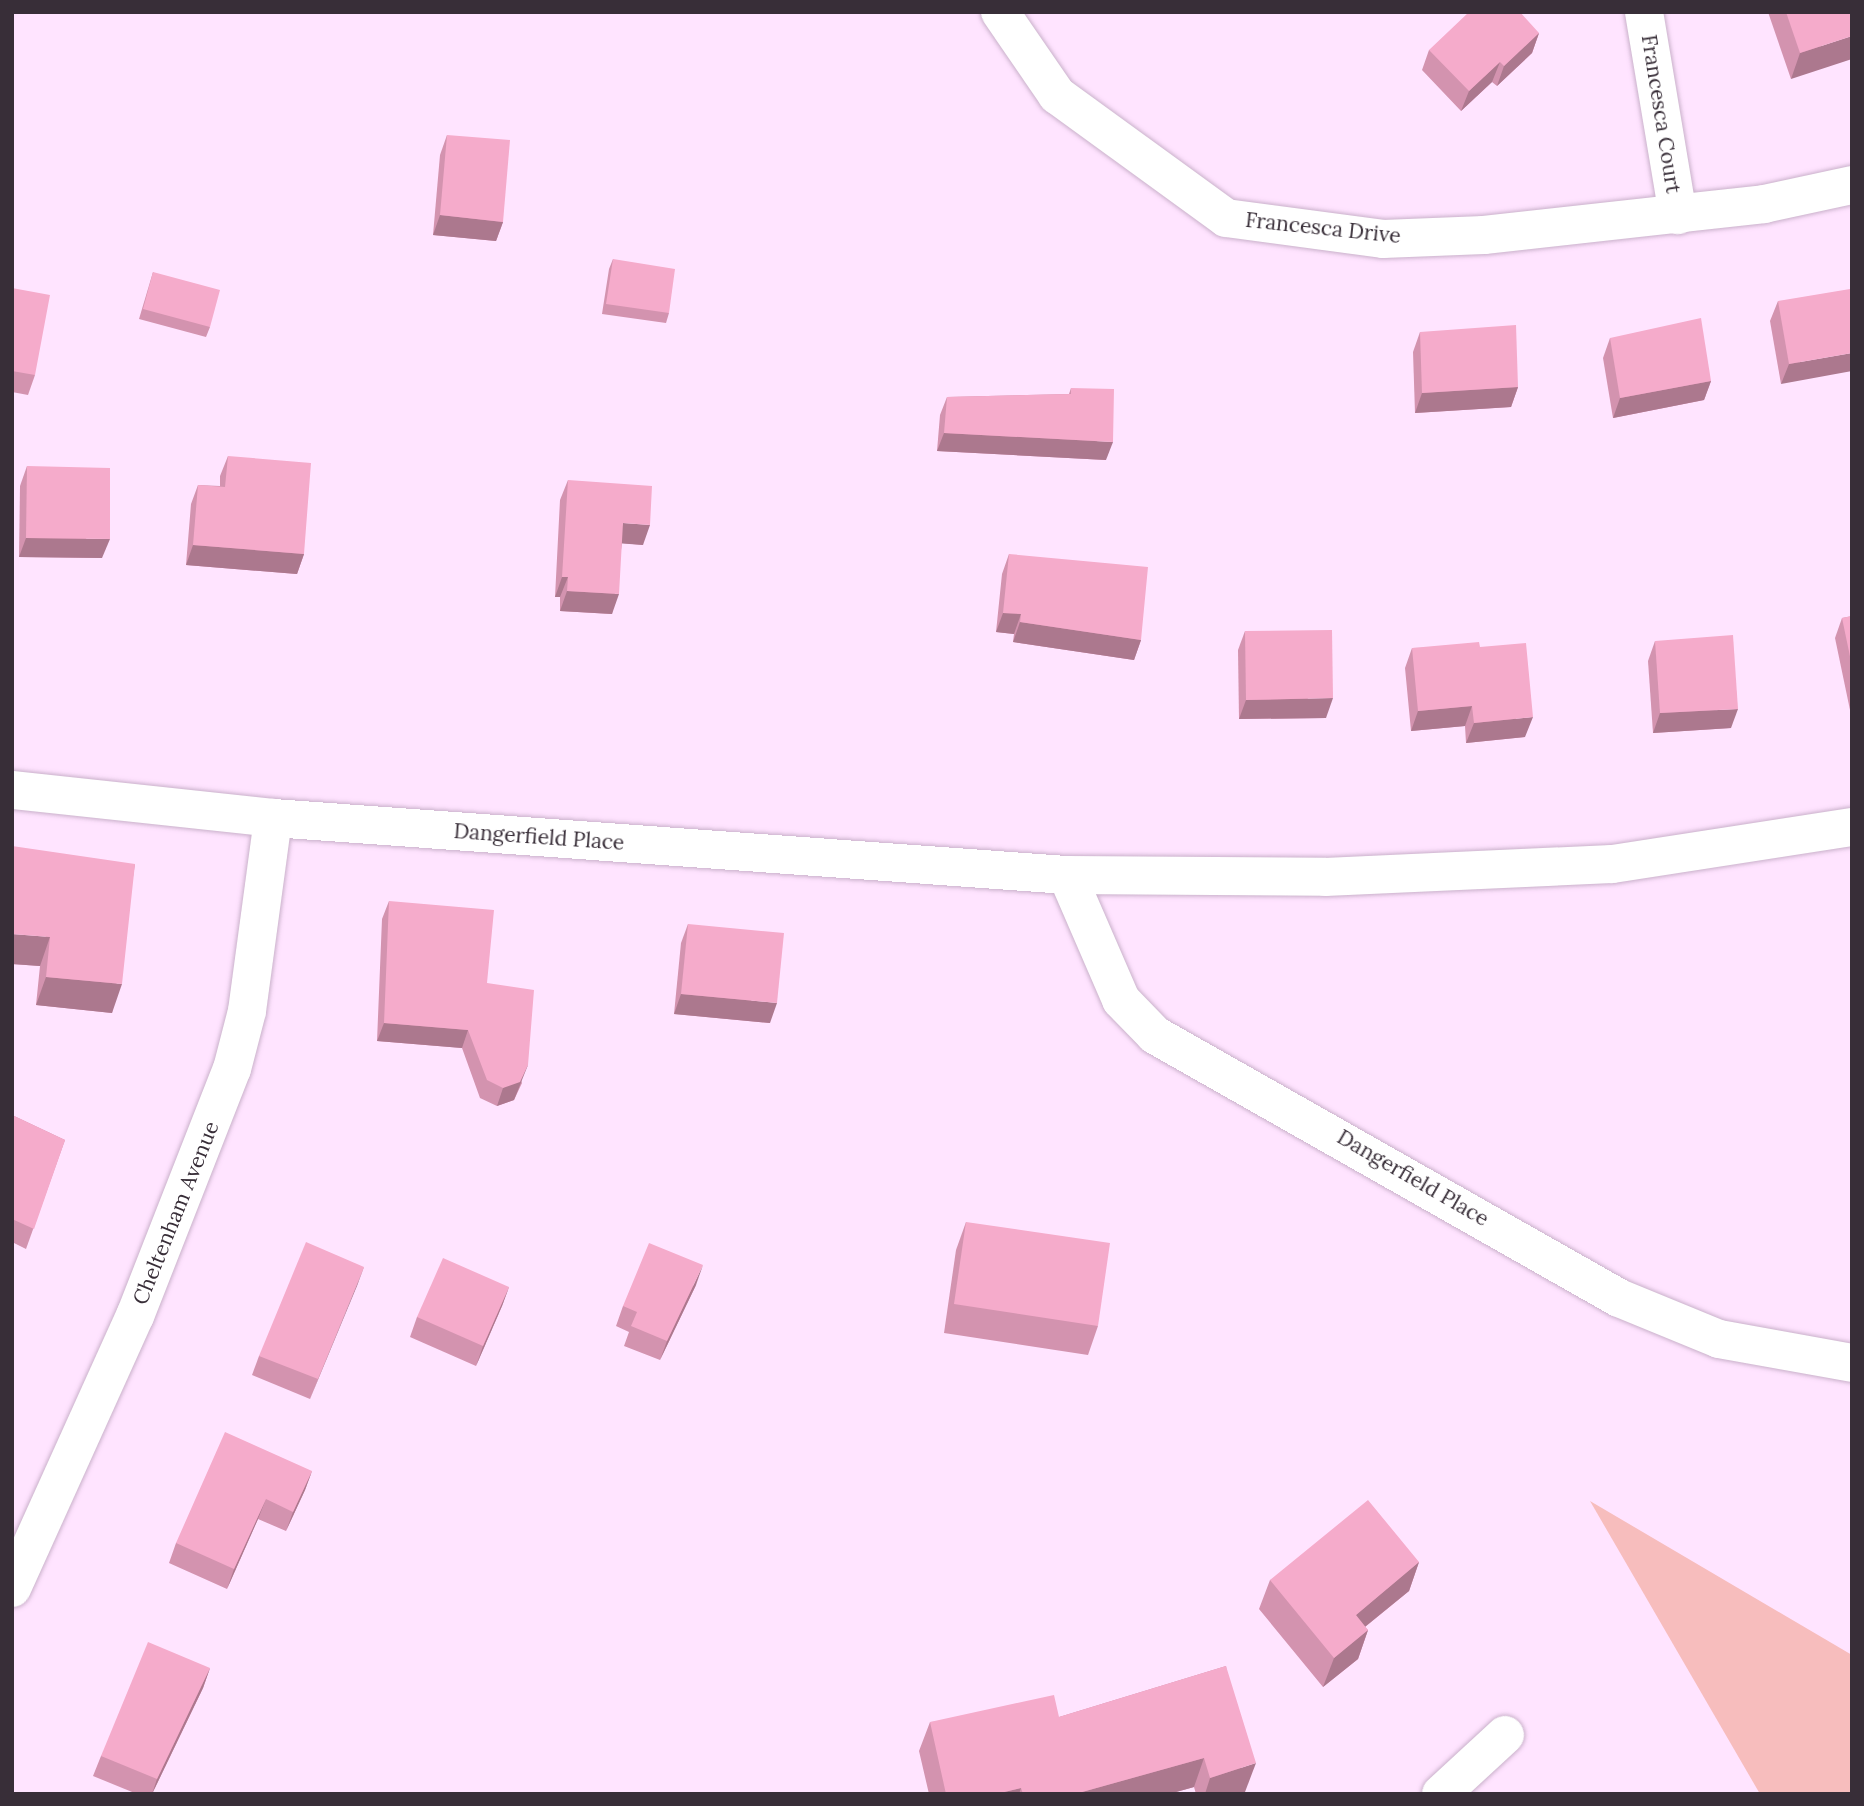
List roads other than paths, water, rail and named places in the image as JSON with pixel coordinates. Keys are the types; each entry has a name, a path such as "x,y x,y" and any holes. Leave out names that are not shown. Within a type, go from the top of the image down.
{"street":[{"name":"Francesca Drive","path":"1000,12 1057,95 1226,218 1384,239 1678,215 1852,185"},
{"name":"Francesca Court","path":"1644,12 1678,215"},
{"name":"Dangerfield Place","path":"12,790 273,818 1067,875 1325,877 1612,864 1852,827"},
{"name":"Cheltenham Avenue","path":"12,1588 135,1316 232,1069 249,999 273,818"},
{"name":"Dangerfield Place","path":"1067,875 1121,1000 1155,1035 1619,1298 1719,1339 1852,1363"},
{"path":"1441,1794 1505,1735"}]}
